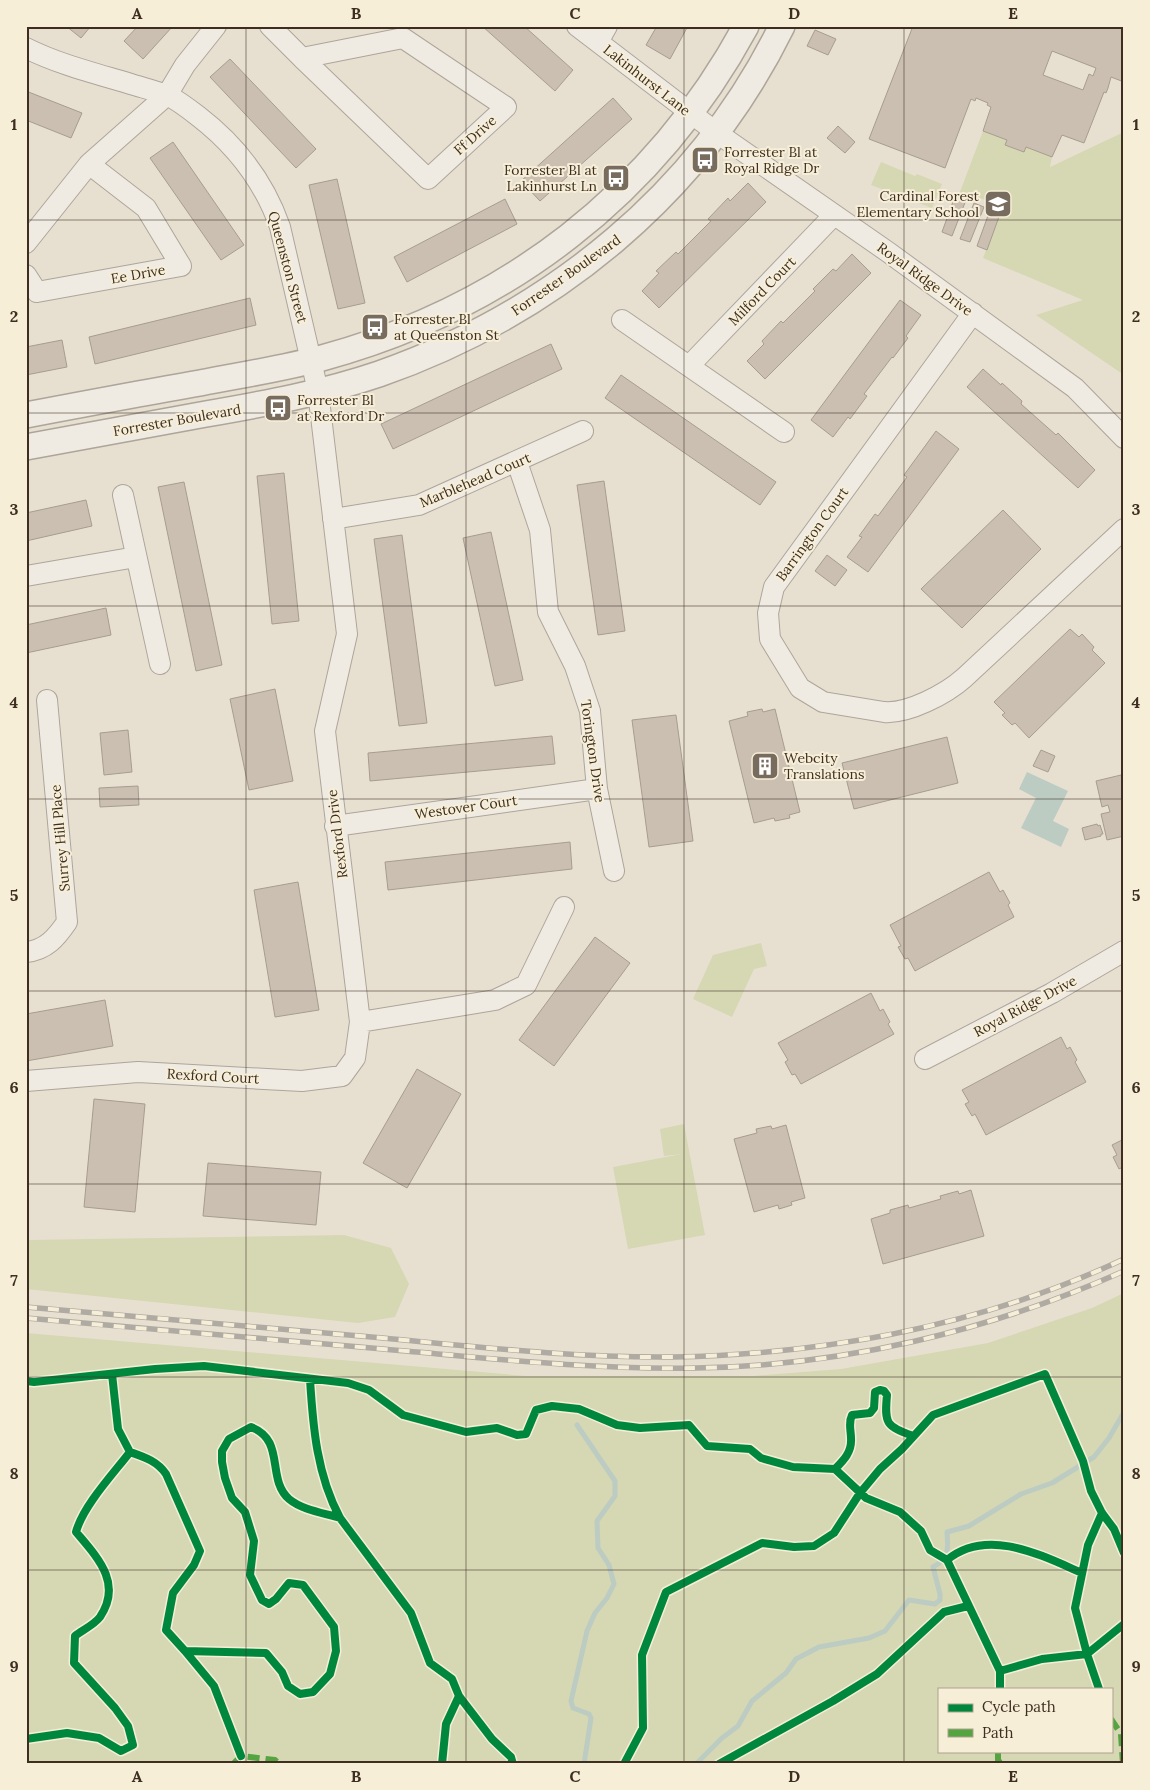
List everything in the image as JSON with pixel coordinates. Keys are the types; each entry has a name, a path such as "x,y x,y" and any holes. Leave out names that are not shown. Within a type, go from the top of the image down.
{"street":[{"path":"26,243 89,164 168,96 185,65 216,26"},
{"name":"Ff Drive","path":"270,26 302,58 428,179 506,107 403,38 302,58"},
{"name":"Lakinhurst Lane","path":"577,26 602,34 691,114 717,133"},
{"path":"26,415 257,372 311,360 367,344 447,312 489,290 561,243 601,211 638,176 691,114 713,83 746,26"},
{"name":"Forrester Boulevard","path":"26,447 273,402 318,391 377,374 453,344 505,318 580,269 622,236 661,198 717,133 760,68 782,26"},
{"name":"Queenston Street","path":"26,48 67,65 168,96 226,139 248,164 264,188 280,228 318,391"},
{"name":"Royal Ridge Drive","path":"717,133 888,252 1075,388 1124,438"},
{"name":"Ee Drive","path":"26,275 37,292 181,266 146,208 89,164"},
{"name":"Milford Court","path":"689,366 834,216"},
{"name":"Barrington Court","path":"973,313 774,586 768,613 770,639 800,688 823,702 884,712 894,712 931,700 964,678 1124,528"},
{"path":"622,320 784,432"},
{"name":"Rexford Drive","path":"318,391 347,634 325,731 360,1022"},
{"name":"Marblehead Court","path":"333,519 419,505 583,431"},
{"name":"Torington Drive","path":"516,462 540,530 548,612 576,666 590,711 597,789 614,871"},
{"path":"123,495 160,664"},
{"path":"26,576 136,557"},
{"name":"Surrey Hill Place","path":"26,952 37,951 54,940 67,922 47,700"},
{"name":"Westover Court","path":"335,826 597,789"},
{"path":"360,1022 495,1000 526,984 564,907"},
{"name":"Royal Ridge Drive","path":"926,1059 1052,993 1124,951"},
{"name":"Rexford Court","path":"26,1081 138,1072 302,1081 342,1076 356,1058 360,1022"}],"green space":[{"path":"983,131 1007,140 1005,145 1026,147 1052,157 1050,167 1124,132 1124,375 1036,315 1083,300 983,258 1000,214 989,210 991,202 974,196 972,202 958,197"},
{"path":"881,162 915,176 917,174 942,184 932,208 871,185"},
{"path":"761,943 767,966 754,969 732,1017 693,999 713,955"},
{"path":"684,1124 705,1235 628,1249 613,1167 682,1154 664,1156 660,1129"},
{"path":"344,1235 391,1248 409,1284 395,1317 358,1323 26,1289 26,1240"},
{"path":"1124,1293 1124,1764 26,1764 26,1333 526,1376 752,1376 841,1369 988,1343 1092,1308"}],"shaded area":[{"path":"1027,772 1068,791 1053,821 1069,829 1061,847 1021,828 1036,798 1019,789"}],"building":[{"path":"66,26 91,26 81,38"},
{"path":"138,26 173,26 143,59 124,41"},
{"path":"482,26 524,26 573,70 555,91"},
{"path":"657,26 688,26 670,59 646,45"},
{"path":"913,26 929,28 929,26 1124,26 1124,82 1111,77 1084,143 1062,135 1052,157 1026,147 1024,152 1005,145 1007,140 983,131 991,107 987,105 988,103 976,98 975,101 971,99 945,168 869,139","holes":["1052,51 1096,68 1093,76 1089,74 1083,90 1043,75"]},
{"path":"815,30 836,39 828,55 807,46"},
{"path":"230,59 316,149 296,168 210,77"},
{"path":"26,91 82,113 71,138 26,120"},
{"path":"613,98 632,119 540,201 521,181"},
{"path":"838,126 855,142 845,153 827,138"},
{"path":"173,142 244,245 221,260 150,158"},
{"path":"337,179 365,303 338,309 309,185"},
{"path":"748,183 766,202 659,308 642,291 659,273 656,271 676,252 678,254 711,221 708,219 728,198 730,201"},
{"path":"955,196 966,200 952,236 942,232"},
{"path":"505,199 517,224 407,282 394,257"},
{"path":"974,203 984,207 970,242 960,239"},
{"path":"990,210 1000,214 987,250 977,246"},
{"path":"852,254 871,273 765,379 747,361 764,344 762,341 781,321 783,323 815,291 813,289 833,269 836,271"},
{"path":"250,298 256,325 95,364 89,337"},
{"path":"900,300 921,315 906,336 908,338 864,394 867,396 850,419 848,417 833,437 811,420"},
{"path":"62,340 67,367 26,375 26,347"},
{"path":"551,344 562,369 393,449 381,424"},
{"path":"983,369 1022,401 1021,404 1056,435 1058,433 1095,470 1078,488 967,387"},
{"path":"621,375 776,482 760,505 605,398"},
{"path":"936,431 959,449 868,572 847,557 862,537 859,536 875,514 878,516 907,477 904,475"},
{"path":"284,473 299,621 272,624 257,476"},
{"path":"604,481 625,631 598,635 577,485"},
{"path":"184,482 222,665 196,671 158,487"},
{"path":"86,500 92,526 26,541 26,513"},
{"path":"1003,510 1041,549 962,628 921,589"},
{"path":"491,532 523,680 495,686 463,538"},
{"path":"402,535 427,723 399,726 374,539"},
{"path":"827,555 847,570 835,586 815,571"},
{"path":"106,608 111,635 26,653 26,625"},
{"path":"1070,629 1079,637 1082,634 1094,647 1092,650 1105,663 1029,738 1015,723 1012,725 1002,715 1005,713 994,702"},
{"path":"275,689 293,781 249,790 230,699"},
{"name":"Webcity Translations","path":"762,709 763,712 775,709 800,812 789,815 790,818 775,821 774,818 754,823 729,721 748,716 747,712"},
{"path":"676,715 693,841 649,847 632,720"},
{"path":"128,730 132,772 104,775 100,733"},
{"path":"552,736 555,764 370,781 368,753"},
{"path":"947,737 958,783 854,809 842,763"},
{"path":"1041,750 1055,756 1048,772 1033,766"},
{"path":"1121,775 1124,787 1124,836 1107,840 1101,814 1110,812 1108,805 1102,807 1096,781"},
{"path":"138,786 139,805 100,807 99,788"},
{"path":"1097,824 1098,826 1100,825 1103,834 1085,840 1082,828"},
{"path":"570,842 572,869 388,890 385,862"},
{"path":"989,872 1000,892 1003,890 1010,903 1008,905 1014,917 915,971 908,958 905,959 898,947 901,946 890,925"},
{"path":"298,882 319,1010 275,1017 254,890"},
{"path":"595,937 630,963 554,1066 519,1040"},
{"path":"871,993 880,1011 883,1009 894,1034 801,1084 795,1074 792,1075 785,1062 788,1060 778,1043"},
{"path":"105,1000 113,1046 26,1061 26,1014"},
{"path":"1061,1037 1067,1049 1070,1047 1077,1060 1075,1062 1086,1082 986,1135 975,1114 972,1116 965,1104 969,1102 962,1090"},
{"path":"417,1069 461,1094 407,1188 363,1163"},
{"path":"94,1099 145,1104 135,1212 84,1207"},
{"path":"786,1125 805,1198 791,1202 792,1205 779,1209 778,1205 754,1212 734,1139 757,1133 756,1129 771,1126 772,1129"},
{"path":"1124,1139 1124,1169 1123,1167 1119,1169 1113,1157 1117,1155 1112,1145"},
{"path":"208,1163 321,1172 316,1225 203,1216"},
{"path":"971,1190 984,1236 883,1264 871,1219 890,1213 890,1210 908,1205 909,1208 941,1199 940,1196 958,1191 959,1194"}],"waterway":[{"path":"696,1764 722,1738 738,1726 752,1701 786,1673 796,1659 819,1647 869,1638 885,1631 909,1600 935,1604 940,1600 933,1567 939,1564 947,1553 947,1532 969,1526 1021,1494 1052,1483 1094,1457 1109,1438 1124,1412"},
{"path":"577,1425 615,1481 615,1496 597,1521 598,1548 609,1565 614,1584 607,1598 595,1613 587,1631 571,1701 573,1708 589,1714 591,1718 584,1764"}],"railway":[{"path":"26,1307 564,1354 637,1357 731,1355 789,1350 904,1332 1016,1302 1124,1259"},
{"path":"26,1318 578,1365 657,1368 751,1366 860,1352 968,1328 1021,1311 1124,1271"}],"marked path":[{"path":"1112,1720 1121,1734 1123,1764"},
{"path":"998,1752 998,1760 1001,1764"},
{"path":"233,1764 241,1756 275,1760 279,1764"}],"cycle path":[{"path":"26,1381 34,1382 155,1369 204,1366 348,1383 369,1390 403,1415 466,1432 497,1428 517,1435 526,1434 536,1410 552,1406 579,1409 617,1425 640,1428 689,1425 707,1446 750,1449 761,1458 793,1467 835,1469 866,1498 900,1512 921,1531 930,1550 947,1560 1000,1671 1000,1688"},
{"path":"112,1374 118,1429 130,1452"},
{"path":"624,1764 643,1728 642,1655 666,1592 762,1543 794,1547 814,1546 834,1533 860,1493 880,1469 902,1449 933,1415 1045,1374 1083,1461 1091,1491 1102,1513 1114,1529 1124,1553"},
{"path":"310,1379 315,1433 321,1468 332,1502 340,1518 411,1613 430,1663 452,1679 459,1696 492,1739 511,1757 513,1764"},
{"path":"835,1469 849,1452 852,1415 870,1413 874,1408 875,1392 880,1390 884,1391 887,1395 886,1413 889,1423 898,1430 913,1436"},
{"path":"26,1739 67,1733 99,1738 121,1751 133,1745 128,1726 115,1708 74,1663 75,1636 98,1620 106,1605 109,1593 108,1582 99,1561 76,1532 92,1501 130,1452 154,1463 166,1474 200,1551 194,1565 173,1593 166,1630 185,1651 266,1653 282,1672 288,1686 300,1694 313,1692 330,1674 336,1651 334,1627 303,1585 289,1583 276,1599 269,1604 262,1600 250,1575 254,1541 245,1512 232,1498 225,1478 222,1451 229,1439 251,1427 262,1433 272,1450 278,1481 282,1491 289,1499 307,1509 340,1518"},
{"path":"1099,1688 1087,1654 1075,1608 1088,1545 1102,1513"},
{"path":"947,1560 963,1550 979,1546 996,1545 1032,1552 1082,1573"},
{"path":"719,1764 833,1701 877,1674 944,1612 968,1606"},
{"path":"1000,1671 1042,1659 1087,1654 1124,1624"},
{"path":"185,1651 214,1686 241,1756"},
{"path":"442,1764 446,1724 459,1696"}],"place":[{"name":"Forrester Bl at Royal Ridge Dr","path":"705,160"},
{"name":"Forrester Bl at Lakinhurst Ln","path":"616,178"},
{"name":"Cardinal Forest Elementary School","path":"998,204"},
{"name":"Forrester Bl at Queenston St","path":"375,327"},
{"name":"Forrester Bl at Rexford Dr","path":"278,408"},
{"name":"Webcity Translations","path":"765,766"}]}
